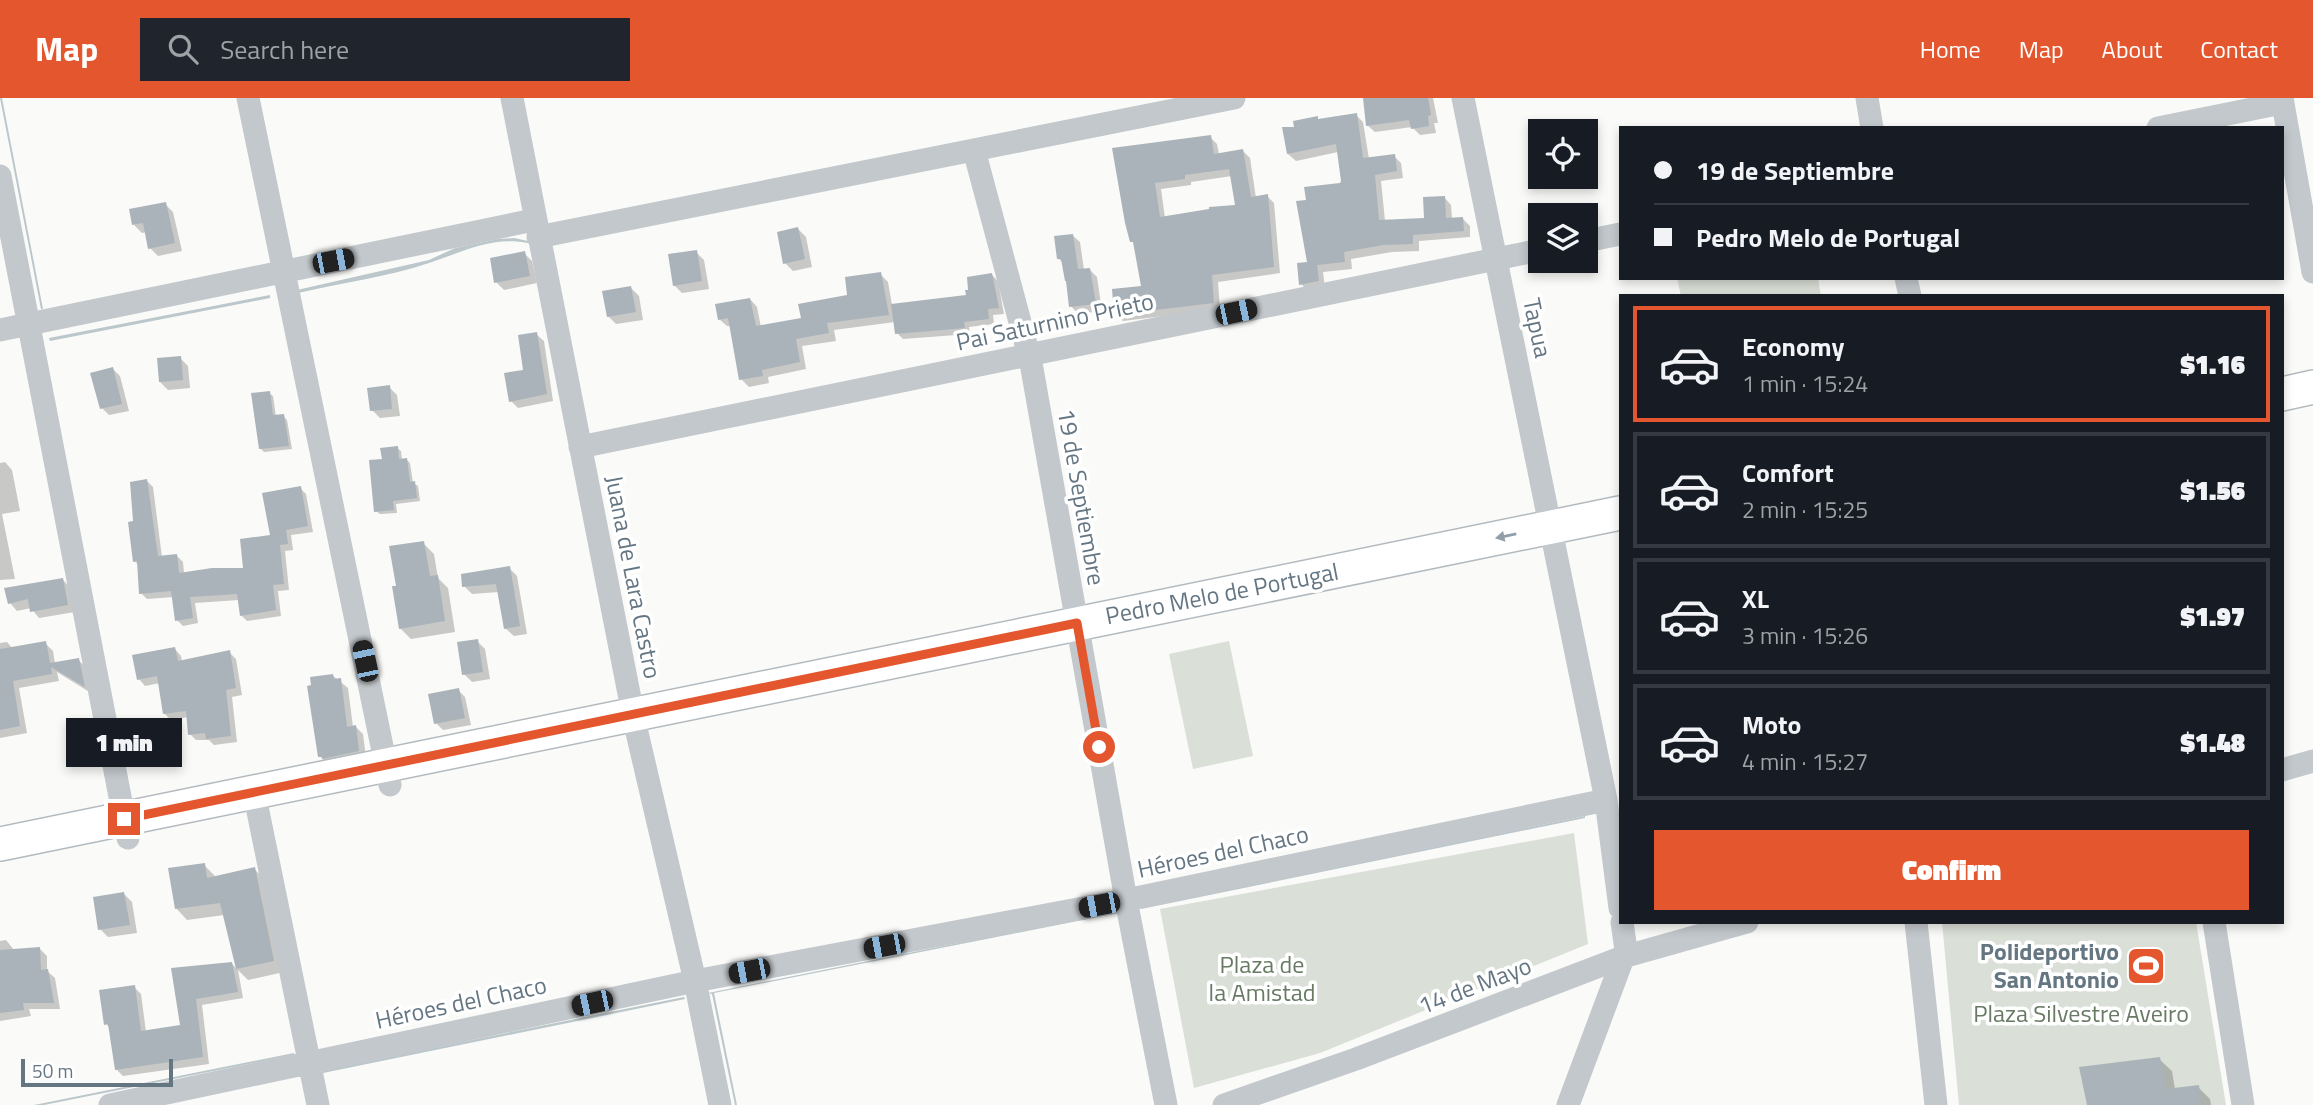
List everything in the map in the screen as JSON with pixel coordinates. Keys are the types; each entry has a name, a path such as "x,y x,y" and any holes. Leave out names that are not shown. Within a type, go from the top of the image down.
{"street":[{"path":"248,98 388,775"},
{"name":"Juana de Lara Castro","path":"512,98 636,724 695,981 720,1105"},
{"path":"0,330 283,272 974,150 1234,98"},
{"name":"Tapua","path":"1463,98 1606,800 1619,900"},
{"path":"1867,98 1872,126"},
{"path":"2167,126 2282,101 2313,272"},
{"name":"19 de Septiembre","path":"974,150 1028,355 1126,900 1166,1105"},
{"path":"0,176 126,828"},
{"path":"1598,239 1619,234"},
{"name":"Pai Saturnino Prieto","path":"580,447 1528,252"},
{"path":"2284,380 2313,374"},
{"path":"2284,394 2313,387"},
{"name":"Pedro Melo de Portugal","path":"0,844 126,828 1284,594 1554,538 1619,513"},
{"name":"Pedro Melo de Portugal","path":"1554,538 1619,536"},
{"path":"2284,769 2313,761"},
{"name":"Héroes del Chaco","path":"110,1105 695,981 1126,900 1606,800"},
{"path":"256,802 318,1105"},
{"name":"Pedro Melo de Portugal","path":"0,864 126,828"},
{"path":"1568,1105 1626,950 1622,924"},
{"name":"14 de Mayo","path":"1224,1105 1356,1059 1623,957 1740,924"},
{"path":"1916,924 1936,1105"},
{"path":"2214,924 2243,1105"}],"green space":[{"path":"1677,280 1818,280 1821,294 1681,294"},
{"path":"1229,641 1253,756 1193,769 1169,654"},
{"name":"Plaza de la Amistad","path":"1574,833 1588,944 1320,1053 1194,1088 1160,909"},
{"name":"Plaza Silvestre Aveiro","path":"1942,924 2196,924 2226,1105 1959,1105"}],"shaded area":[{"path":"2,98 43,309 41,309"},
{"path":"514,238 528,243 489,243 397,272 298,293 297,290 429,260 455,248"},
{"path":"270,295 270,298 50,341 49,338"},
{"path":"1585,816 1141,909 1140,907"},
{"path":"1118,911 714,993 735,1105 712,994 708,993"},
{"path":"684,997 685,999 323,1073 323,1070"},
{"path":"294,1053 44,1105 34,1105"}],"building":[{"path":"1363,98 1428,98 1431,115 1428,116 1429,126 1411,129 1409,120 1366,126"},
{"path":"1357,113 1363,158 1395,154 1397,171 1375,175 1379,220 1424,218 1423,197 1445,196 1446,218 1463,217 1464,231 1413,235 1413,244 1383,245 1344,252 1345,262 1317,265 1319,281 1299,285 1297,263 1307,262 1296,201 1306,200 1304,187 1341,181 1336,144 1287,154 1282,127 1294,127 1293,121 1318,116 1318,119"},
{"path":"1211,135 1214,154 1243,149 1251,197 1268,194 1274,267 1212,275 1214,303 1114,315 1112,289 1141,286 1133,242 1130,242 1125,223 1112,148","holes":["1229,169 1235,205 1209,207 1160,217 1155,183 1185,179 1185,175"]},
{"path":"166,202 175,243 148,249 143,223 132,225 129,209"},
{"path":"798,227 805,259 783,264 777,232"},
{"path":"1073,234 1078,269 1090,268 1096,304 1069,307 1066,281 1061,259 1057,259 1054,236"},
{"path":"697,250 702,281 673,286 668,254"},
{"path":"525,251 530,276 494,283 490,258"},
{"path":"881,272 889,315 827,323 829,333 796,339 800,362 762,370 763,376 739,380 728,318 718,320 715,304 750,298 756,326 801,318 798,304 847,295 845,277"},
{"path":"992,273 999,308 988,309 989,319 964,322 965,328 895,334 891,304 966,295 967,277"},
{"path":"631,286 636,312 607,317 602,291"},
{"path":"537,332 547,394 509,402 504,373 523,370 518,335"},
{"path":"181,356 183,380 159,382 157,358"},
{"path":"113,367 122,404 100,409 90,373"},
{"path":"390,385 392,409 370,411 367,388"},
{"path":"270,391 273,415 284,414 289,446 259,449 251,393"},
{"path":"398,446 399,459 407,458 410,482 415,481 417,498 393,501 394,510 374,512 369,460 382,459 380,448"},
{"path":"147,479 158,556 177,554 179,573 212,568 243,568 240,539 270,535 262,493 301,486 308,526 286,530 288,544 280,545 284,584 273,585 276,610 240,616 237,594 190,597 193,618 175,621 171,591 139,594 137,561 133,562 128,522 133,521 130,482"},
{"path":"424,541 430,576 438,575 445,621 399,629 392,586 396,586 389,546"},
{"path":"510,566 520,626 504,629 496,584 462,587 461,574"},
{"path":"63,578 68,605 30,612 28,599 8,604 4,588"},
{"path":"478,639 483,672 462,675 457,642"},
{"path":"46,641 50,663 79,658 85,687 51,667 52,674 13,681 20,726 0,730 0,649"},
{"path":"175,647 178,661 230,650 236,688 226,690 231,736 206,739 205,733 188,735 186,711 163,714 157,676 137,680 132,655"},
{"path":"333,674 334,679 341,678 347,727 356,725 359,751 322,759 318,757 307,686 311,685 310,677"},
{"path":"459,688 465,718 434,724 428,694"},
{"path":"205,863 207,878 255,867 274,961 236,969 220,903 175,909 168,868"},
{"path":"124,892 130,925 98,930 93,897"},
{"path":"40,947 41,970 48,969 54,1003 23,1003 24,1010 0,1013 0,950"},
{"path":"232,962 238,992 196,999 203,1057 115,1070 108,1024 104,1025 99,990 135,985 141,1031 180,1025 171,968"},
{"path":"2160,1057 2166,1089 2199,1085 2201,1105 2087,1105 2079,1067"}],"place":[{"name":"Polideportivo San Antonio","path":"2146,966"}],"route":[{"path":"124,819 1077,623 1099,747"}]}
